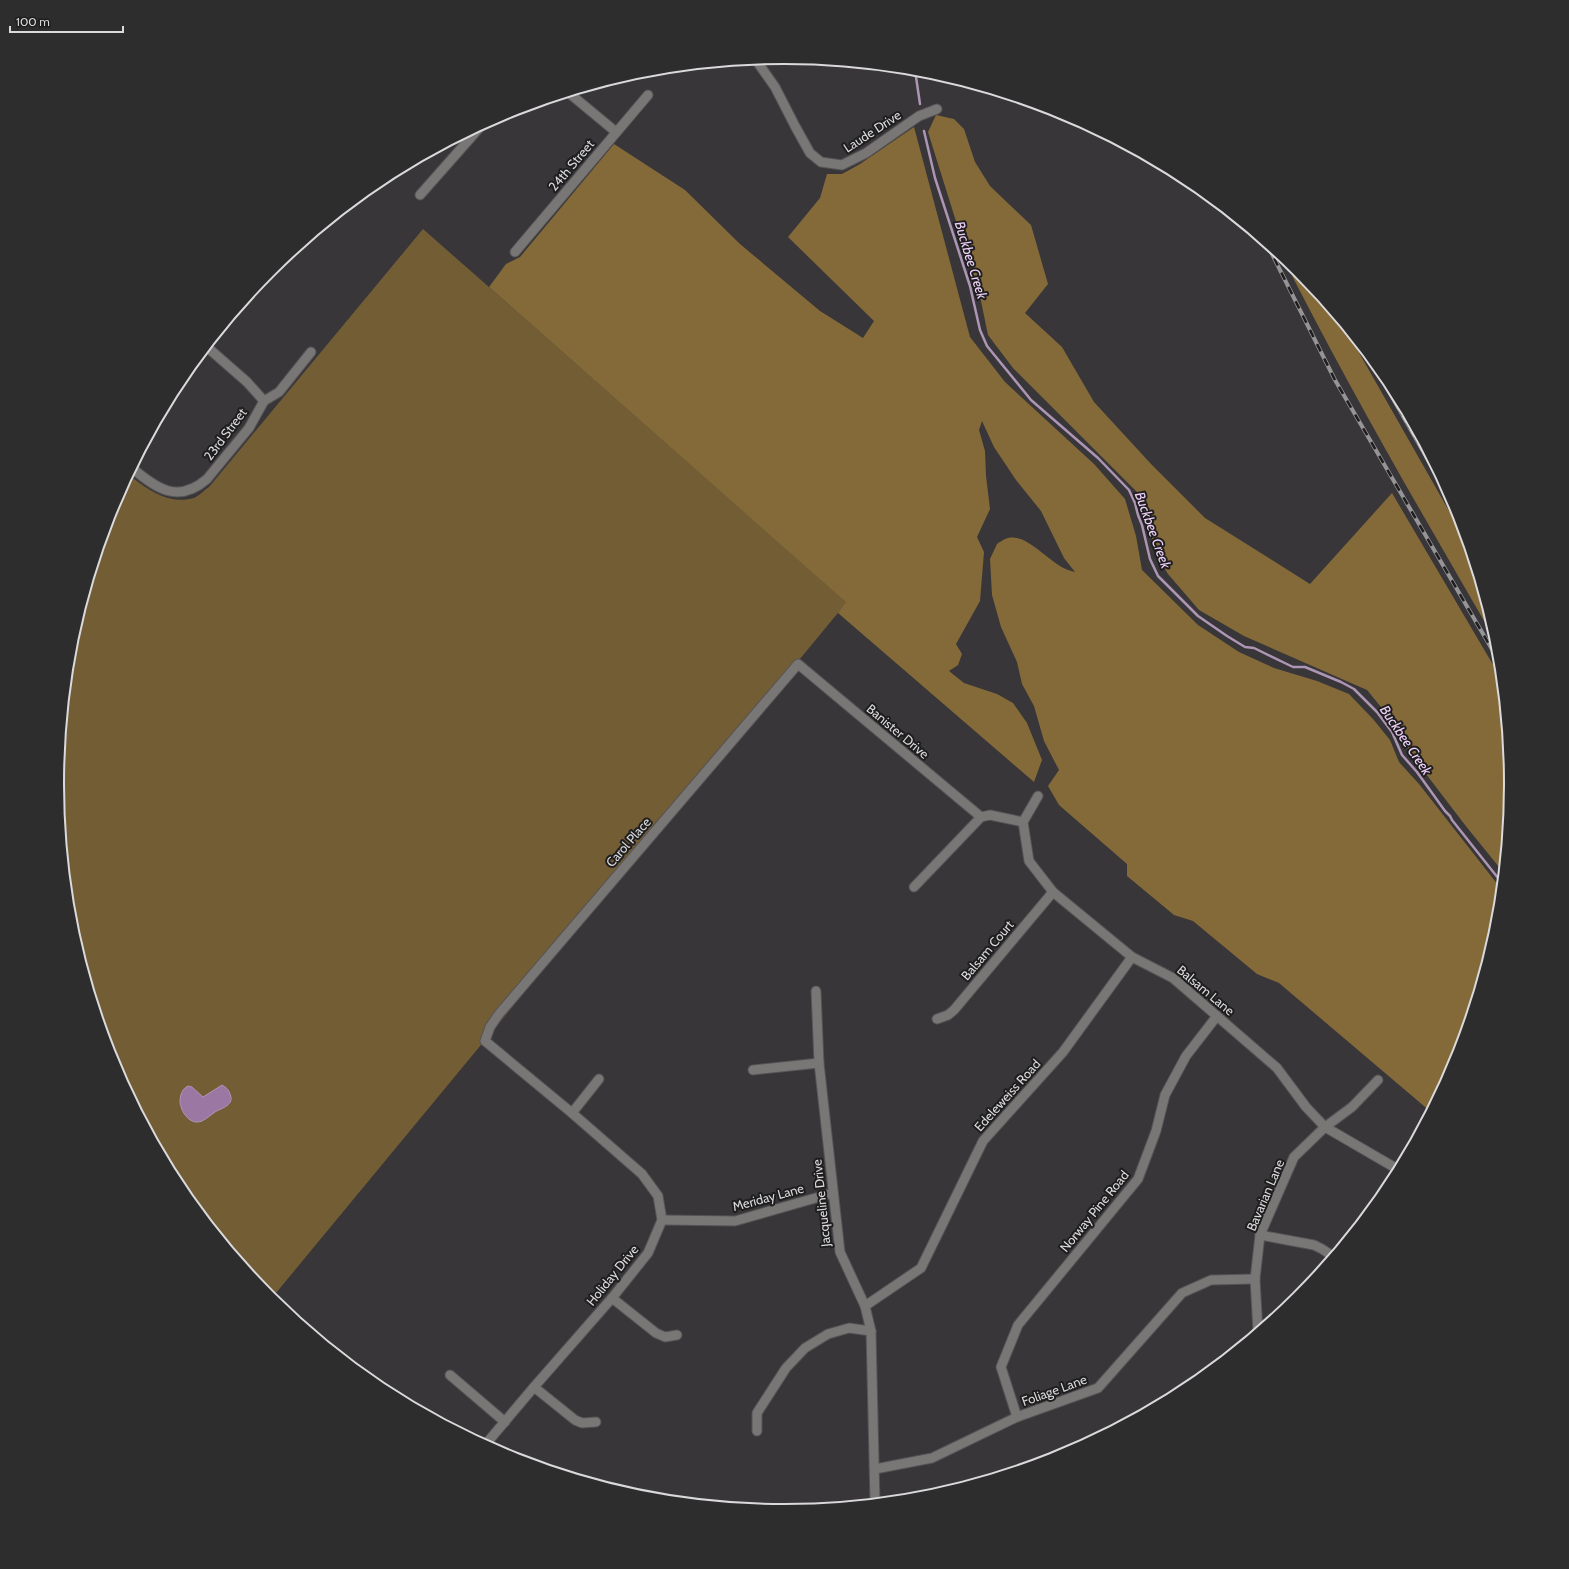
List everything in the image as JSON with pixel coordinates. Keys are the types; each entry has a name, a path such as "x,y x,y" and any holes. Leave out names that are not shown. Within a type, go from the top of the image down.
{"street":[{"name":"Laude Drive","path":"760,65 775,87 794,126 810,153 821,162 842,165 866,152 919,116 937,108"},
{"name":"24th Street","path":"514,252 648,95"},
{"path":"573,96 616,132"},
{"path":"420,195 473,135"},
{"path":"210,350 264,401"},
{"name":"23rd Street","path":"136,471 155,485 179,493 194,488 207,479 250,428 264,401 279,392 311,352"},
{"name":"Banister Drive","path":"798,664 981,817"},
{"name":"Carol Place","path":"572,1113 485,1041 490,1027 499,1014 798,664"},
{"path":"914,887 981,817 990,815 1023,822 1038,796"},
{"name":"Balsam Lane","path":"1023,822 1029,861 1053,892 1132,957 1173,978 1217,1016 1277,1068 1306,1107 1325,1127 1395,1167"},
{"name":"Balsam Court","path":"937,1019 948,1015 954,1010 1053,892"},
{"name":"Edeleweiss Road","path":"864,1306 921,1268 983,1141 1064,1052 1132,957"},
{"name":"Jacqueline Drive","path":"816,991 820,1063 840,1252 864,1306 870,1331 875,1499"},
{"name":"Norway Pine Road","path":"1016,1418 1001,1367 1018,1325 1138,1179 1156,1131 1165,1095 1186,1056 1217,1016"},
{"path":"753,1070 820,1063"},
{"path":"599,1079 572,1113 642,1174 658,1196 662,1220"},
{"name":"Bavarian Lane","path":"1258,1328 1255,1279 1260,1235 1294,1157 1325,1127 1352,1107 1378,1080"},
{"name":"Meriday Lane","path":"662,1220 735,1221 833,1193"},
{"name":"Holiday Drive","path":"488,1441 612,1298 648,1253 662,1220"},
{"path":"1260,1235 1314,1245 1330,1255"},
{"name":"Foliage Lane","path":"875,1469 932,1458 1016,1418 1098,1388 1182,1293 1211,1280 1255,1279"},
{"path":"612,1298 656,1333 665,1336 677,1335"},
{"path":"757,1432 757,1413 786,1368 805,1348 828,1334 849,1328 870,1331"},
{"path":"450,1375 504,1422"},
{"path":"534,1387 575,1420 582,1423 596,1422"}],"shaded area":[{"path":"936,115 954,119 964,129 975,162 990,186 1031,225 1048,284 1025,313 1062,347 1094,402 1151,464 1205,518 1310,584 1392,493 1495,669 1499,690 1503,737 1505,784 1500,868 1410,753 1395,724 1367,690 1244,636 1199,610 1168,574 1158,558 1138,493 1013,368 988,335 981,301 928,132"},
{"path":"914,127 970,337 1005,382 1094,464 1125,499 1136,536 1142,570 1198,625 1239,652 1274,668 1317,681 1349,694 1373,719 1390,740 1399,762 1419,784 1498,885 1491,925 1467,1016 1450,1060 1428,1109 1279,983 1257,974 1193,921 1174,915 1127,876 1127,864 1059,805 1048,786 1059,770 1044,741 1034,706 1022,684 1017,662 1001,627 992,595 990,559 997,544 1007,538 1016,538 1033,546 1058,565 1075,572 1064,558 1041,511 1016,480 994,447 982,421 979,430 985,451 990,509 977,537 984,552 980,601 956,644 962,654 958,665 949,671 964,683 997,694 1013,703 1027,723 1042,760 1034,782 838,613 846,602 489,287 506,264 520,257 614,144 685,190 740,244 820,311 863,338 874,321 788,237 820,198 827,174 842,174 860,164"},
{"path":"423,229 847,602 275,1294 243,1260 185,1185 138,1103 102,1016 89,971 78,925 70,879 66,832 64,784 70,690 78,644 89,598 102,553 119,509 133,478 151,491 167,498 185,500 194,498 209,487"},
{"path":"1289,271 1326,309 1353,343 1454,520 1467,553 1486,625 1360,404"},
{"path":"222,1085 230,1093 231,1101 227,1106 198,1122 190,1120 184,1114 180,1102 184,1089 188,1086 192,1087 203,1097"}],"waterway":[{"path":"916,76 920,104"},
{"name":"Buckbee Creek","path":"924,131 935,178 970,286 980,330 987,346 1031,400 1098,458 1129,490 1142,525 1150,559 1158,576 1198,616 1245,647 1254,648 1293,667 1305,667 1354,689 1377,712 1392,732 1402,755 1417,772 1445,811 1499,879"}],"railway":[{"path":"1272,255 1335,380 1492,649"},
{"path":"1398,407 1420,445"}]}
